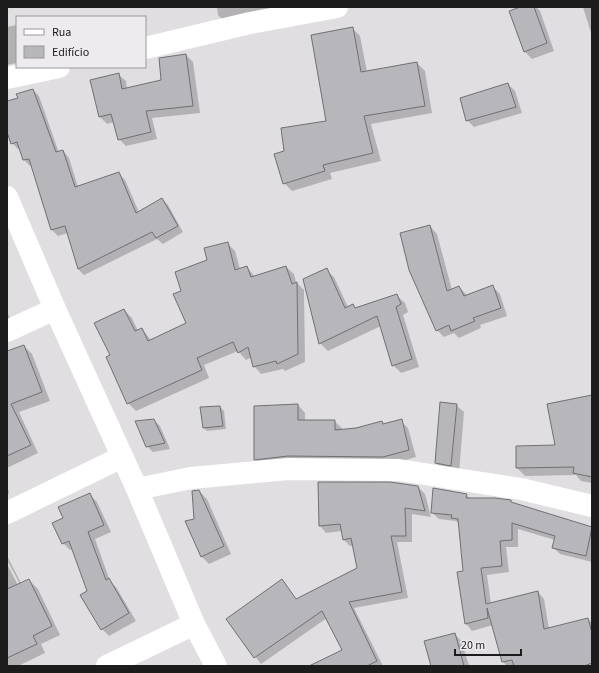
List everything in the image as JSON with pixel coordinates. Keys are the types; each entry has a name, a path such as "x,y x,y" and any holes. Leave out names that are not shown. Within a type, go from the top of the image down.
{"street":[{"path":"146,48 250,23 337,7"},
{"path":"7,78 54,68"},
{"path":"7,197 55,309 137,489 194,624 216,666"},
{"path":"7,331 55,309"},
{"path":"7,513 122,457"},
{"path":"137,489 191,478 288,469 399,470 521,488 592,506"},
{"path":"107,666 194,624"}],"building":[{"path":"520,7 534,7 547,43 524,52 509,11"},
{"path":"353,27 361,72 417,62 425,106 364,116 373,153 323,165 325,171 283,184 274,154 284,151 281,128 326,121 311,35"},
{"path":"186,54 193,106 146,111 151,132 118,140 111,114 99,117 90,80 119,73 122,89 161,80 159,58"},
{"path":"508,83 516,107 466,121 460,98"},
{"path":"33,89 56,152 63,150 75,187 119,172 136,213 162,198 178,226 156,238 152,232 78,269 65,226 51,230 29,159 23,160 17,142 11,144 7,132 7,101 18,98 16,94"},
{"path":"430,225 447,291 459,286 464,296 493,285 501,308 473,318 475,321 451,331 449,325 436,331 409,270 400,233"},
{"path":"228,242 235,270 247,266 251,277 286,266 292,284 297,282 298,354 277,364 276,361 253,367 248,347 238,353 233,342 197,358 202,370 127,404 106,357 110,355 94,323 124,309 135,331 142,328 148,341 186,323 173,294 181,291 175,272 207,260 204,248"},
{"path":"327,268 345,308 353,304 355,308 397,294 401,304 396,307 412,359 392,366 377,316 319,344 303,279"},
{"path":"24,345 42,392 11,404 31,445 7,456 7,351"},
{"path":"592,395 592,477 573,473 574,467 516,468 516,446 555,445 547,404"},
{"path":"440,402 457,404 451,466 435,463"},
{"path":"298,404 298,420 335,420 335,430 356,428 382,421 383,424 402,419 409,450 383,457 288,456 254,460 254,406"},
{"path":"220,406 223,426 203,428 200,407"},
{"path":"154,419 165,443 146,447 135,421"},
{"path":"318,482 390,482 418,486 425,511 405,508 406,536 391,536 402,592 349,602 377,661 367,666 309,666 342,650 322,611 254,658 226,619 282,579 296,599 357,568 351,538 343,540 340,524 319,526"},
{"path":"433,488 467,494 466,498 495,498 511,500 511,502 592,527 586,556 552,548 555,536 512,523 512,540 500,541 502,566 481,568 486,604 538,591 544,629 588,618 592,633 592,663 584,666 514,666 512,660 502,662 487,608 488,618 465,624 457,572 463,571 458,519 451,518 452,515 431,513"},
{"path":"199,490 224,546 201,557 185,521 194,519 192,491"},
{"path":"90,493 104,525 88,532 106,580 109,578 129,613 101,630 80,595 87,591 69,541 62,544 52,523 63,518 58,507"},
{"path":"29,579 52,626 33,636 37,644 7,658 7,589"},
{"path":"455,633 464,666 431,666 424,641"}]}
